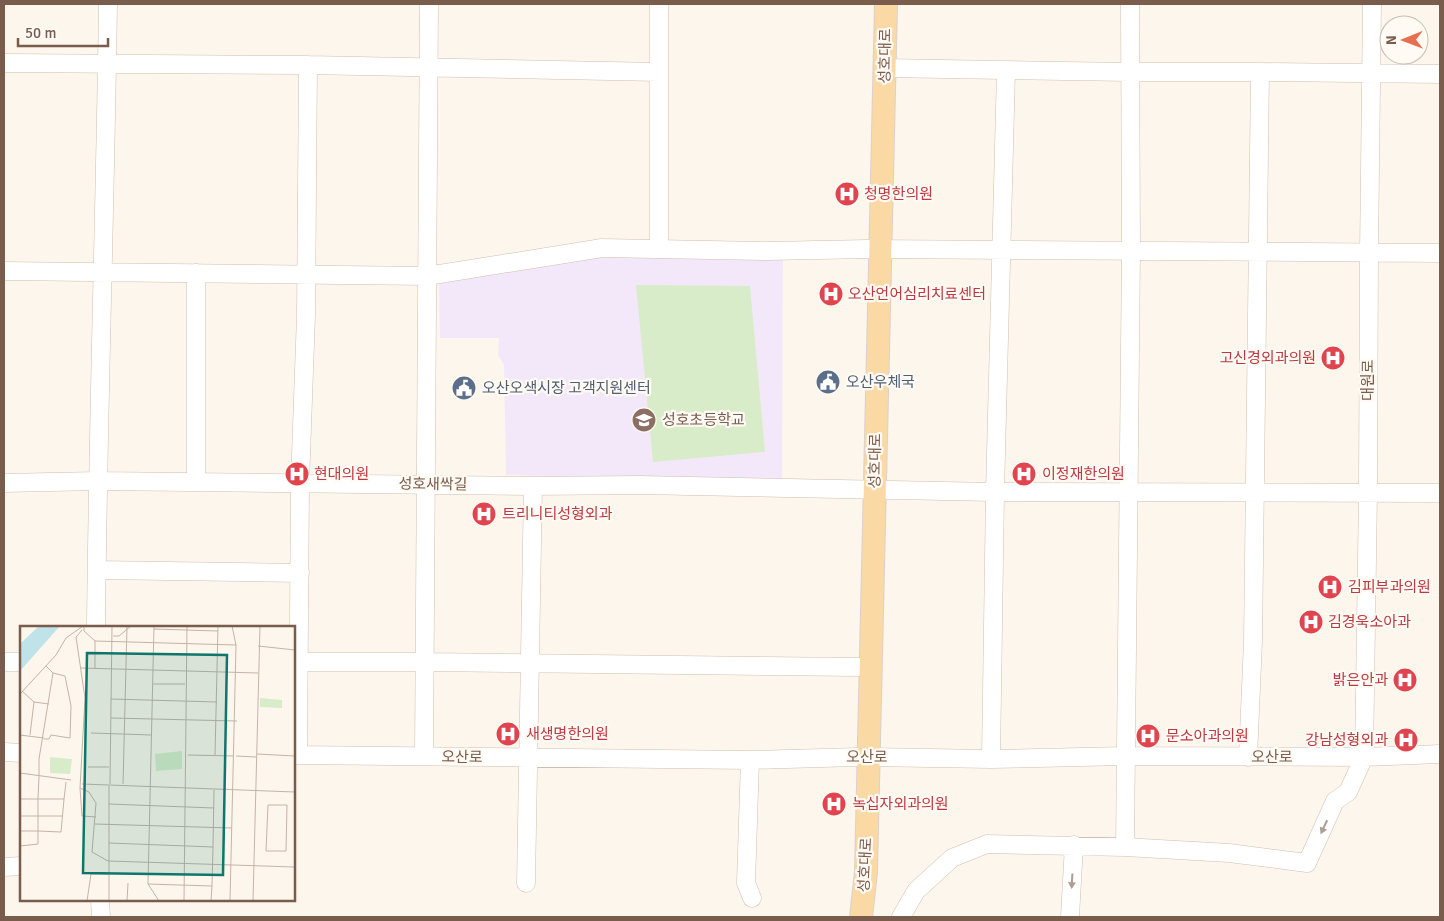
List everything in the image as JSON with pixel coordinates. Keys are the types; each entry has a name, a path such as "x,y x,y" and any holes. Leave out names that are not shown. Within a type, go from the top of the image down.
{"main road":[{"name":"성호대로","path":"851,917 863,757 874,249 872,4"},
{"name":"성호대로","path":"874,249 886,4"},
{"name":"성호대로","path":"862,917 866,872 859,667 869,489"}],"street":[{"path":"96,626 97,481 104,272 108,4"},
{"path":"424,756 428,4"},
{"path":"659,4 659,249"},
{"path":"1126,847 1125,756 1131,251 1130,4"},
{"name":"대원로","path":"1364,757 1372,4"},
{"path":"4,63 308,65 659,72"},
{"path":"296,755 296,662 300,573 300,483 306,274 308,65"},
{"path":"884,68 1006,71 1440,74"},
{"path":"991,759 995,492 1006,71"},
{"path":"1248,757 1256,493 1260,72"},
{"path":"4,271 427,276 602,248 768,251 1002,249 1440,253"},
{"path":"196,273 196,482"},
{"name":"성호새싹길","path":"4,483 97,481 534,486 639,485 995,492 1440,493"},
{"path":"526,883 534,486"},
{"path":"97,570 300,573"},
{"path":"4,662 20,662"},
{"path":"296,662 859,667"},
{"path":"4,752 20,753"},
{"name":"오산로","path":"296,755 750,760 863,757 991,759 1125,756 1364,757 1440,754"},
{"path":"901,917 916,891 952,858 987,844 1126,847 1229,854 1307,863 1335,802 1348,792 1364,757"},
{"path":"750,760 746,883 752,898"},
{"path":"1070,917 1074,845"},
{"path":"4,866 20,866"},
{"path":"100,901 101,917"}],"shaded area":[{"name":"성호초등학교","path":"604,255 783,257 782,483 506,475 504,365 498,355 499,338 440,338 439,284 445,281"}],"green space":[{"path":"636,285 750,286 765,452 653,462"}],"place":[{"name":"청명한의원","path":"847,194"},
{"name":"오산언어심리치료센터","path":"831,294"},
{"name":"고신경외과의원","path":"1333,358"},
{"name":"오산우체국","path":"828,382"},
{"name":"오산오색시장 고객지원센터","path":"464,388"},
{"name":"성호초등학교","path":"644,420"},
{"name":"현대의원","path":"297,474"},
{"name":"이정재한의원","path":"1024,474"},
{"name":"트리니티성형외과","path":"484,514"},
{"name":"김피부과의원","path":"1330,587"},
{"name":"김경욱소아과","path":"1311,622"},
{"name":"밝은안과","path":"1405,680"},
{"name":"새생명한의원","path":"508,734"},
{"name":"문소아과의원","path":"1148,736"},
{"name":"강남성형외과","path":"1406,740"},
{"name":"녹십자외과의원","path":"834,804"}]}
